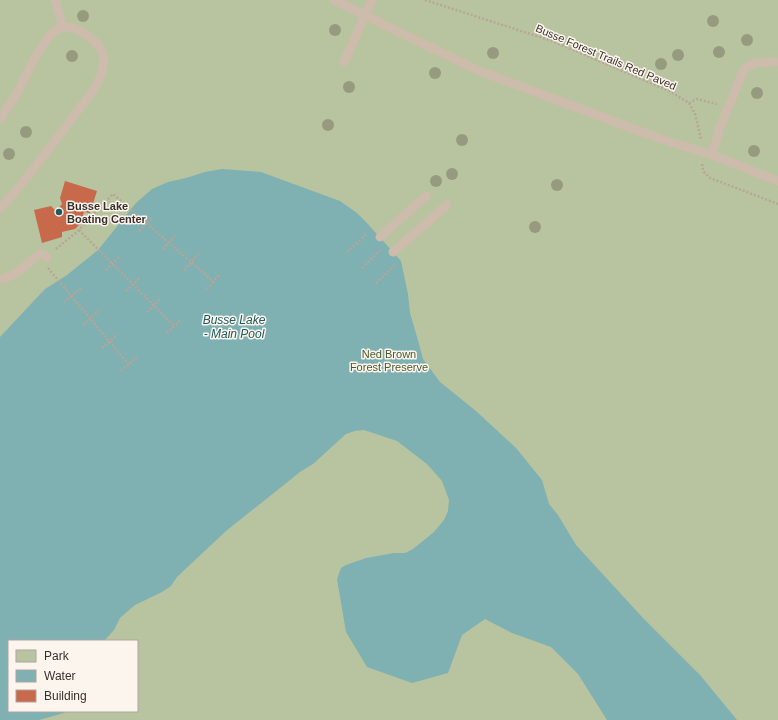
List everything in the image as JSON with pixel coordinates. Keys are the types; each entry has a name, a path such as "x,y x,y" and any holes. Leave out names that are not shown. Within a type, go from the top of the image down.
{"lane":[{"path":"55,0 63,27"},
{"path":"334,0 477,70 651,136 712,155 778,181"},
{"path":"344,62 372,0"},
{"path":"0,119 16,94 38,52 54,32 63,27 73,29 93,39 103,54 104,62 100,78 46,154 22,185 0,209"},
{"path":"712,155 727,107 744,69 755,63 775,62"},
{"path":"380,237 426,196"},
{"path":"394,252 447,205"},
{"path":"0,279 8,278 18,272 40,254 45,259"}],"path":[{"name":"Busse Forest Trails Red Paved","path":"424,0 552,41 668,91 689,103 697,98 727,107"},
{"path":"129,365 45,259 79,230 113,194 214,282"},
{"path":"139,231 153,217"},
{"path":"79,230 174,326"},
{"path":"163,249 175,236"},
{"path":"184,270 198,254"},
{"path":"106,270 120,256"},
{"path":"376,283 396,264"},
{"path":"207,289 220,274"},
{"path":"126,291 140,278"},
{"path":"64,302 81,288"},
{"path":"147,312 161,298"},
{"path":"83,325 99,312"},
{"path":"167,333 181,320"},
{"path":"102,348 118,334"},
{"path":"120,371 137,357"}],"green space":[{"name":"Ned Brown Forest Preserve","path":"0,0 778,0 778,720 0,720"}],"water":[{"name":"Busse Lake - Main Pool","path":"222,169 261,172 340,201 357,213 366,222 401,261 408,294 410,313 423,359 440,382 476,411 516,448 542,480 549,504 558,515 576,545 643,618 700,675 737,720 607,720 578,674 551,647 512,633 485,619 462,635 448,673 412,683 367,667 346,632 337,579 341,568 366,558 394,553 405,553 413,549 434,532 444,520 448,511 449,500 442,481 427,464 397,441 364,430 346,434 313,464 300,472 226,531 177,577 171,586 135,605 120,618 114,630 105,640 8,640 8,712 66,712 39,720 0,720 0,337 45,289 67,275 98,250 136,203 152,189 168,182"}],"building":[{"name":"Busse Lake Boating Center","path":"65,181 97,191 90,213 84,212 81,223 75,229 62,232 62,237 42,243 34,210 51,206 56,211 62,204 60,198"}],"place":[{"name":"Busse Lake Boating Center","path":"59,212"}]}
